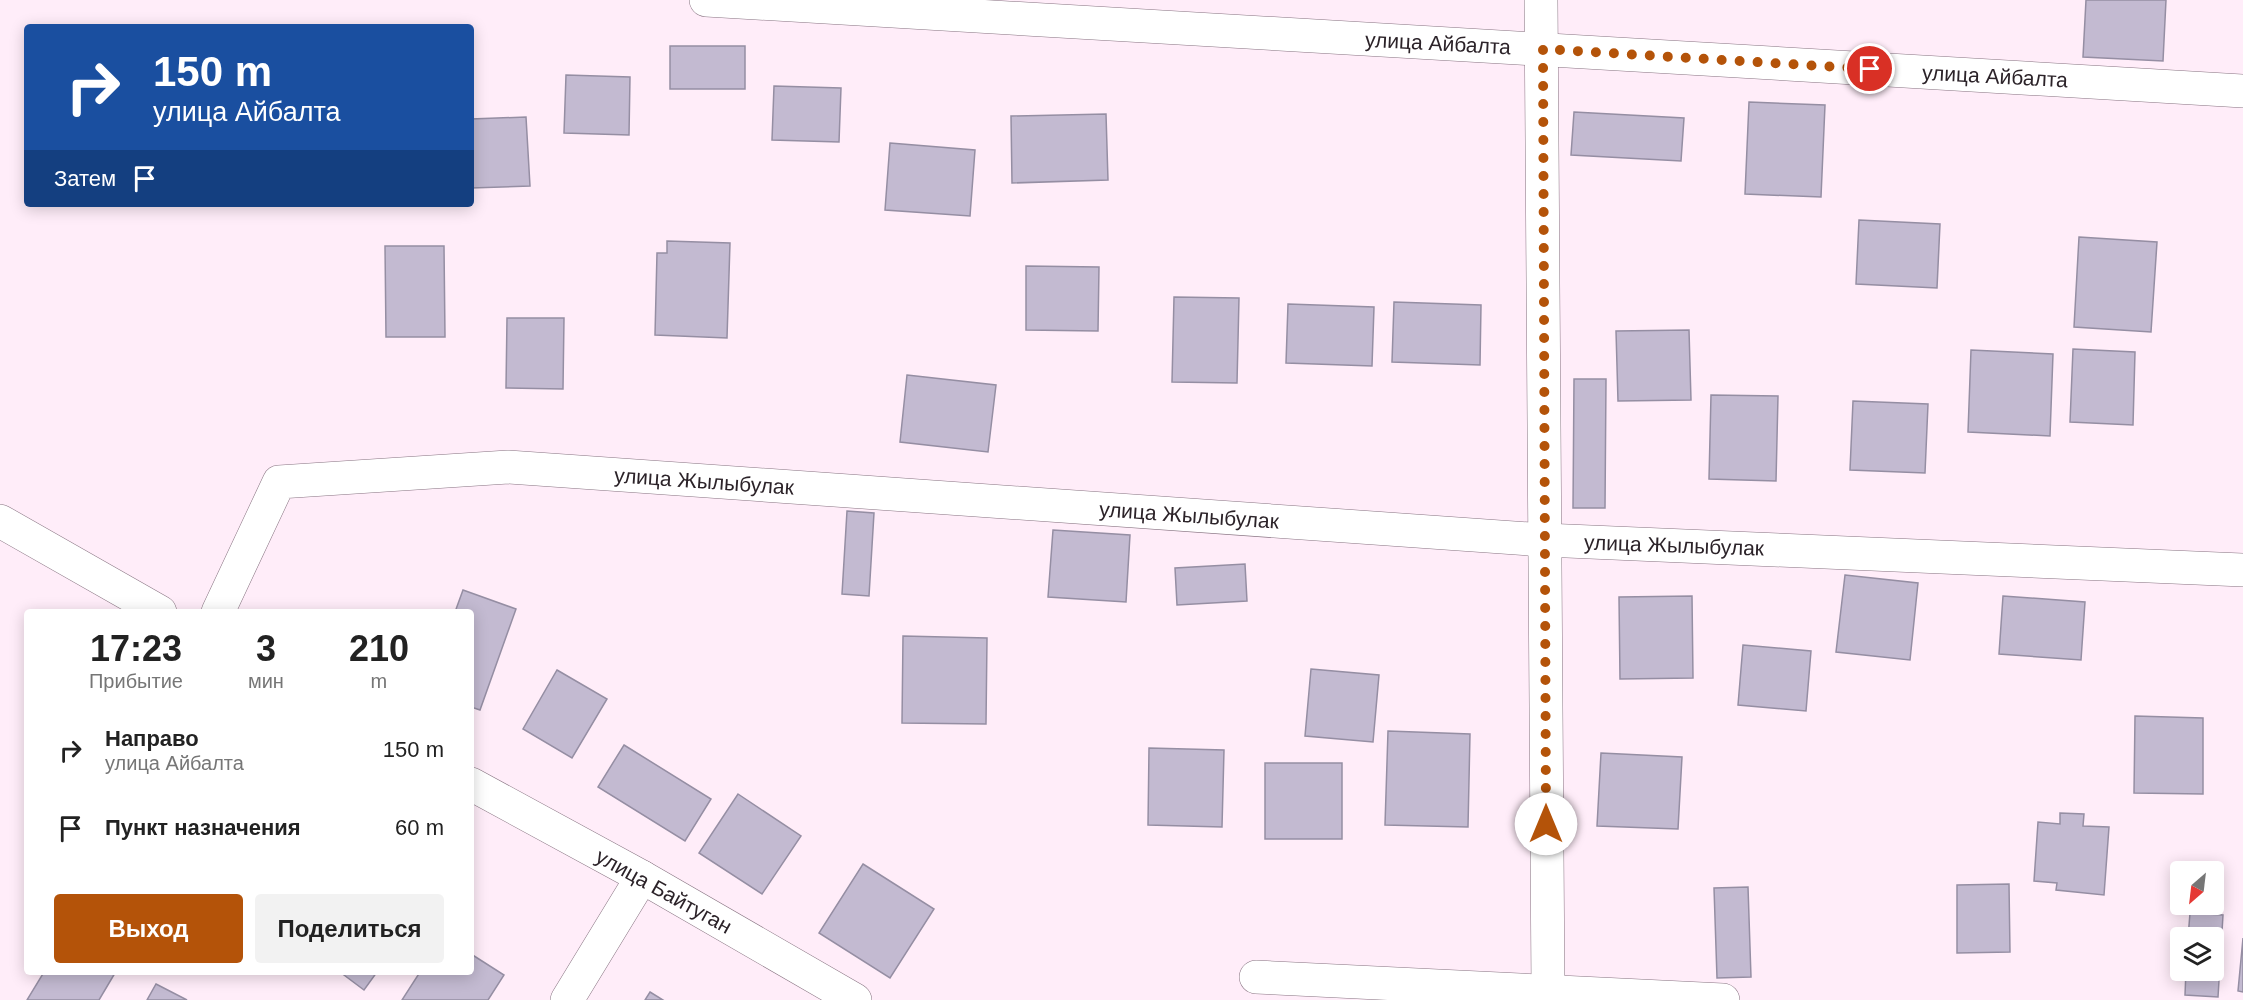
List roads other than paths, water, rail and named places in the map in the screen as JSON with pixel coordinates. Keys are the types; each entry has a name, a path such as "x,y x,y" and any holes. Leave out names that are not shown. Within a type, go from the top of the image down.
{"street":[{"name":"улица Айбалта","path":"706,0 2243,91"},
{"path":"1541,0 1548,989"},
{"name":"улица Жылыбулак","path":"219,609 279,482 497,468 1544,540 2243,570"},
{"path":"0,521 155,609"},
{"name":"улица Байтуган","path":"474,786 642,877 855,1000"},
{"path":"567,1000 642,877"},
{"path":"1256,976 1548,989 1723,1000"}]}
